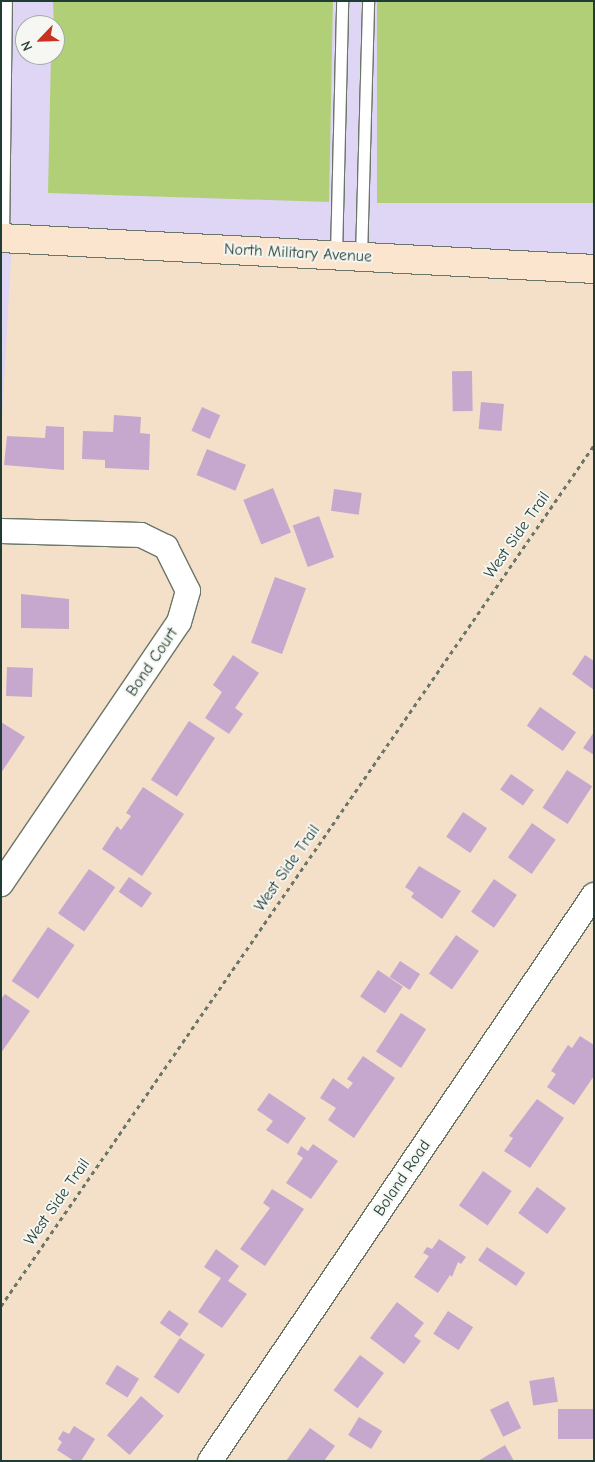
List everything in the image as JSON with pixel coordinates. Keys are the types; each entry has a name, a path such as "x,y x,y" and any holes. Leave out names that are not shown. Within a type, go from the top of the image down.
{"main road":[{"name":"North Military Avenue","path":"2,238 594,269"}],"street":[{"name":"Bond Court","path":"1,531 141,535 166,547 188,591 179,622 1,884"},
{"name":"Boland Road","path":"210,1461 594,895"}],"lane":[{"path":"2,238 6,1"},
{"path":"342,1 349,256"},
{"path":"349,256 368,1"}],"path":[{"name":"West Side Trail","path":"1,1306 594,445"}],"shaded area":[{"path":"1,1 594,1 594,269 12,239 1,437"}],"green space":[{"path":"53,1 333,1 329,202 48,193 51,65 65,65 65,15 54,15"},
{"path":"377,1 594,1 594,203 377,203"}],"building":[{"path":"452,371 472,371 473,411 453,411"},
{"path":"481,402 504,404 502,431 479,429"},
{"path":"202,407 220,415 210,439 191,431"},
{"path":"114,415 141,417 140,433 150,434 149,470 105,468 105,460 82,459 83,431 113,432"},
{"path":"46,426 64,427 64,470 4,465 7,436 45,438"},
{"path":"207,449 246,465 235,491 197,475"},
{"path":"273,488 291,533 261,544 243,500"},
{"path":"334,489 362,493 359,515 331,511"},
{"path":"319,516 334,557 308,567 293,526"},
{"path":"275,577 306,588 282,654 251,643"},
{"path":"21,594 69,599 69,629 21,628"},
{"path":"233,655 259,673 235,708 243,714 229,734 205,718 222,692 213,685"},
{"path":"585,655 594,661 594,690 572,674"},
{"path":"7,667 33,668 32,697 6,696"},
{"path":"540,707 576,732 563,751 527,726"},
{"path":"189,721 215,738 177,797 151,780"},
{"path":"1,722 25,737 1,773"},
{"path":"594,732 594,755 583,748"},
{"path":"567,770 592,786 568,824 542,808"},
{"path":"511,774 534,790 523,806 500,790"},
{"path":"143,787 184,814 142,876 102,849 117,826 121,830 131,816 126,813"},
{"path":"463,812 487,828 470,853 446,837"},
{"path":"532,823 556,840 532,874 508,857"},
{"path":"419,866 461,891 442,919 411,897 414,893 405,887"},
{"path":"89,869 115,887 84,932 58,913"},
{"path":"129,877 152,893 142,908 119,892"},
{"path":"494,879 517,895 494,928 471,912"},
{"path":"48,927 75,945 38,999 12,981"},
{"path":"456,935 479,951 452,990 429,974"},
{"path":"400,961 420,974 410,990 390,977"},
{"path":"378,970 403,987 385,1013 360,997"},
{"path":"5,994 30,1011 1,1053 1,999"},
{"path":"401,1013 426,1029 401,1068 376,1052"},
{"path":"580,1036 594,1045 594,1076 574,1105 547,1087 556,1074 551,1071 568,1045 572,1048"},
{"path":"363,1056 395,1078 354,1138 328,1120 336,1108 320,1098 333,1078 348,1089 353,1083 347,1079"},
{"path":"269,1093 306,1118 288,1144 266,1130 273,1121 257,1110"},
{"path":"537,1099 564,1118 530,1168 504,1151 513,1138 509,1136"},
{"path":"313,1144 338,1161 311,1199 286,1183 303,1158 297,1154 301,1146 308,1151"},
{"path":"483,1171 512,1191 488,1225 459,1205"},
{"path":"537,1187 566,1208 547,1234 518,1213"},
{"path":"272,1189 304,1209 265,1266 240,1249 270,1208 263,1203"},
{"path":"439,1239 466,1257 461,1264 458,1262 452,1277 450,1275 438,1293 414,1277 429,1256 423,1253 427,1247 432,1249"},
{"path":"487,1247 525,1273 516,1286 478,1260"},
{"path":"216,1249 239,1266 228,1281 247,1294 222,1328 198,1312 221,1278 204,1267"},
{"path":"397,1302 424,1323 414,1336 421,1341 404,1364 370,1338"},
{"path":"169,1310 189,1324 179,1337 160,1323"},
{"path":"448,1311 473,1327 458,1350 433,1334"},
{"path":"180,1338 205,1355 179,1394 154,1377"},
{"path":"360,1355 384,1373 357,1408 334,1390"},
{"path":"117,1365 139,1379 127,1397 105,1384"},
{"path":"554,1377 558,1402 533,1406 529,1381"},
{"path":"141,1396 164,1416 130,1455 107,1435"},
{"path":"508,1401 521,1428 503,1437 490,1410"},
{"path":"558,1409 594,1409 594,1439 558,1439"},
{"path":"359,1417 382,1431 371,1449 348,1435"},
{"path":"74,1426 95,1439 81,1461 74,1461 57,1450 62,1442 58,1439 63,1431 69,1434"},
{"path":"310,1428 335,1446 324,1461 286,1461"},
{"path":"505,1445 514,1461 478,1461"}]}
